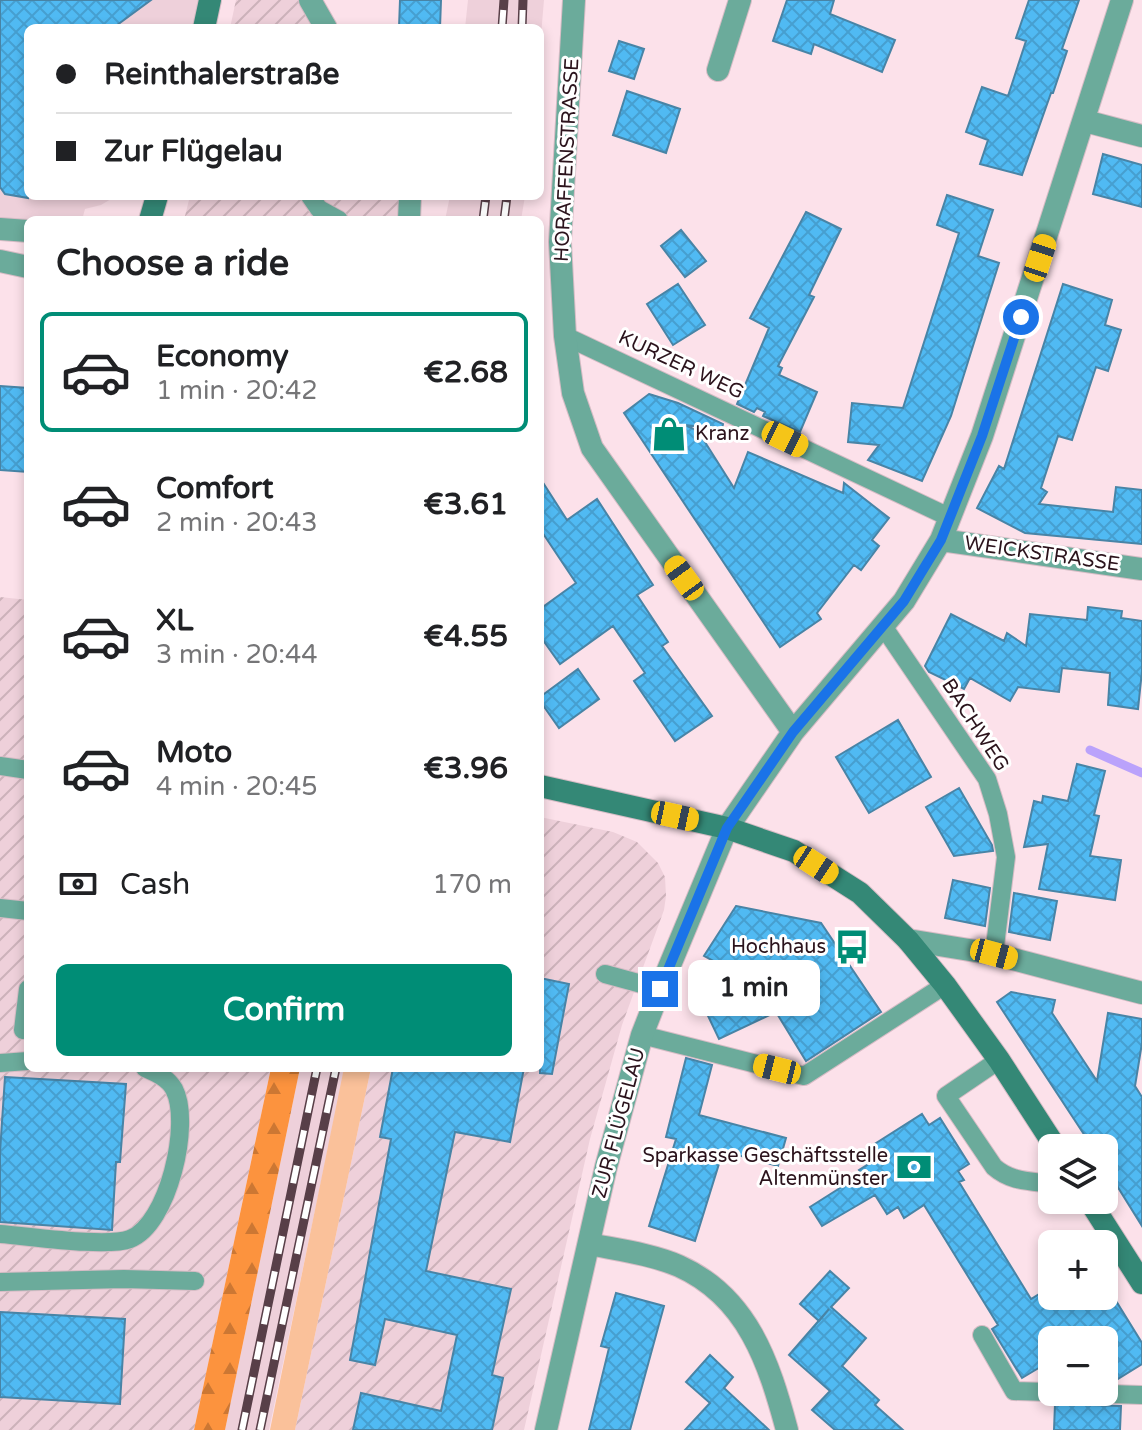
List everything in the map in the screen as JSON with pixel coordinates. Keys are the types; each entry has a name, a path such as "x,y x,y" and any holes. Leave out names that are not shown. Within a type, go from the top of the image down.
{"main road":[{"path":"205,24 210,0"},
{"path":"544,787 727,828 794,851 860,893 908,940 945,985 1047,1134"},
{"path":"1098,1214 1142,1283"}],"street":[{"path":"310,0 324,24"},
{"name":"HORAFFENSTRASSE","path":"574,0 560,242 565,336 573,393 592,448 793,732"},
{"path":"718,70 740,0"},
{"name":"ZUR FLÜGELAU","path":"546,1430 606,1167 642,1035 660,989 727,828 793,732 904,601 941,540 982,436 1122,0"},
{"path":"1085,121 1142,136"},
{"path":"0,229 24,231"},
{"path":"0,261 24,266"},
{"name":"WEICKSTRASSE","path":"941,540 1142,569"},
{"path":"908,940 994,954 1142,993"},
{"path":"589,1244 645,1255 679,1267 705,1281 737,1309 757,1340 773,1377 787,1430"}],"lane":[{"path":"313,200 319,209 332,216"},
{"name":"KURZER WEG","path":"565,336 951,518"},
{"name":"BACHWEG","path":"883,626 987,779 998,814 1006,857 994,954"},
{"path":"0,766 24,769"},
{"path":"0,908 24,911"},
{"path":"605,974 660,989"},
{"path":"642,1035 804,1076 945,985"},
{"path":"23,1030 24,1022"},
{"path":"999,1060 946,1096 994,1167 1016,1180 1038,1182"},
{"path":"0,1063 24,1061"},
{"path":"0,1234 105,1242 127,1240 142,1233 154,1220 169,1189 180,1109 174,1089 163,1077 153,1072"},
{"path":"0,1282 195,1281"},
{"path":"982,1335 1014,1391 1142,1395"}],"shaded area":[{"path":"0,0 210,0 205,24 24,24 24,200 109,200 85,209 83,216 24,216 24,221 0,229"},
{"path":"236,0 310,0 324,24 231,24"},
{"path":"468,0 544,0 542,24 465,24"},
{"path":"189,200 410,200 409,216 185,216"},
{"path":"449,200 524,200 522,216 446,216"},
{"path":"0,597 24,600 24,1072 270,1072 194,1430 0,1430"},
{"path":"544,818 613,832 637,842 658,863 665,877 664,910 622,1025 590,1139 524,1430 295,1430 370,1072 544,1072"},
{"path":"299,1072 344,1072 269,1430 225,1430"},
{"path":"343,1072 370,1072 295,1430 270,1430"}],"green space":[{"path":"270,1072 299,1072 225,1430 194,1430"}],"building":[{"path":"0,0 151,0 118,24 24,24 24,197 5,194 0,187"},
{"path":"400,0 441,0 440,24 399,24"},
{"path":"787,0 834,0 830,14 895,40 882,72 814,44 811,54 773,41"},
{"path":"1029,0 1079,0 1062,49 1067,51 1022,175 980,164 988,140 966,132 982,87 1008,96 1026,41 1016,38"},
{"path":"619,41 644,49 634,79 609,71"},
{"path":"627,91 680,109 666,153 613,135"},
{"path":"1103,154 1142,165 1142,207 1093,194"},
{"path":"947,195 993,210 978,256 999,263 951,416 922,481 868,460 879,445 848,442 852,403 903,408 959,233 937,225"},
{"path":"806,212 841,229 809,295 814,297 778,366 782,368 779,375 817,392 800,432 763,416 765,412 757,408 754,412 737,404 769,328 750,318"},
{"path":"681,230 706,261 685,277 661,246"},
{"path":"678,284 705,325 673,345 647,304"},
{"path":"1063,284 1112,300 1105,325 1121,330 1108,371 1096,367 1072,440 1058,436 1041,488 1047,492 1039,504 1113,512 1116,487 1142,490 1142,544 1025,533 977,508 999,466 1004,469"},
{"path":"0,386 24,388 24,472 0,470"},
{"path":"649,394 678,403 723,424 722,429 685,425 698,431 734,488 748,452 843,493 844,483 889,518 872,540 879,546 861,570 854,565 817,613 821,619 780,647 624,413"},
{"path":"544,484 567,520 597,499 653,585 637,595 668,642 662,646 712,716 675,741 634,681 645,673 613,626 560,664 544,642 544,606 576,583 544,535"},
{"path":"1088,607 1122,611 1121,618 1142,621 1138,709 1108,705 1110,673 1062,668 1059,692 1018,687 1010,701 970,678 964,689 929,672 925,666 951,614 1004,641 1007,633 1026,646 1030,614 1087,620"},
{"path":"578,669 599,699 559,728 544,707 544,694"},
{"path":"898,720 931,777 869,813 836,757"},
{"path":"1077,764 1105,771 1094,815 1099,816 1090,856 1121,860 1115,900 1039,889 1048,844 1024,847 1034,801 1042,803 1043,796 1068,801"},
{"path":"959,788 993,851 954,856 926,807"},
{"path":"953,880 990,888 985,926 945,918"},
{"path":"1014,893 1057,901 1050,940 1009,932"},
{"path":"736,906 821,923 881,1012 806,1061 776,1012 719,1039 700,999 743,977 704,956"},
{"path":"544,979 569,984 552,1074 540,1073 544,1072"},
{"path":"1011,992 1055,1000 1052,1013 1097,1081 1108,1013 1142,1019 1142,1043 1135,1086 1142,1097 1142,1226 1118,1187 1118,1134 1084,1134 997,1002"},
{"path":"686,1058 712,1065 699,1115 786,1138 778,1166 723,1151 695,1241 649,1226 676,1139 666,1137"},
{"path":"392,1072 523,1072 510,1142 455,1132 426,1271 511,1289 492,1375 503,1378 492,1430 353,1430 361,1393 441,1411 457,1335 385,1319 375,1365 350,1360 391,1139 380,1137"},
{"path":"5,1077 126,1084 120,1162 116,1162 112,1230 0,1222 0,1152"},
{"path":"922,1114 929,1125 940,1118 969,1164 958,1171 964,1180 959,1182 1031,1299 1038,1295 1038,1310 1118,1310 1118,1304 1142,1343 1142,1364 1118,1379 1118,1326 1038,1326 1038,1368 1022,1378 992,1329 998,1325 924,1205 904,1218 898,1207 887,1214 875,1195 822,1226 810,1207 862,1174 859,1170 870,1163 862,1152"},
{"path":"830,1271 849,1288 831,1307 866,1338 842,1366 879,1400 875,1405 903,1430 835,1430 812,1410 830,1391 789,1355 819,1321 800,1304"},
{"path":"616,1293 664,1306 630,1430 589,1430 609,1348 601,1346"},
{"path":"0,1312 125,1319 120,1404 0,1397"},
{"path":"710,1355 733,1377 724,1388 769,1430 685,1430 710,1403 686,1382"},
{"path":"1055,1406 1121,1406 1120,1430 1054,1430"}],"waterway":[{"path":"1090,750 1142,773"}],"railway":[{"path":"502,24 504,0"},
{"path":"522,24 523,0"},
{"path":"484,216 486,200"},
{"path":"504,216 506,200"},
{"path":"242,1430 316,1072"},
{"path":"260,1430 335,1072"}],"place":[{"name":"Kranz","path":"669,434"},
{"name":"Hochhaus","path":"852,947"},
{"name":"Sparkasse Geschäftsstelle Altenmünster","path":"914,1167"}],"route":[{"path":"660,989 727,828 793,732 904,601 941,540 982,436 1021,317"}]}
